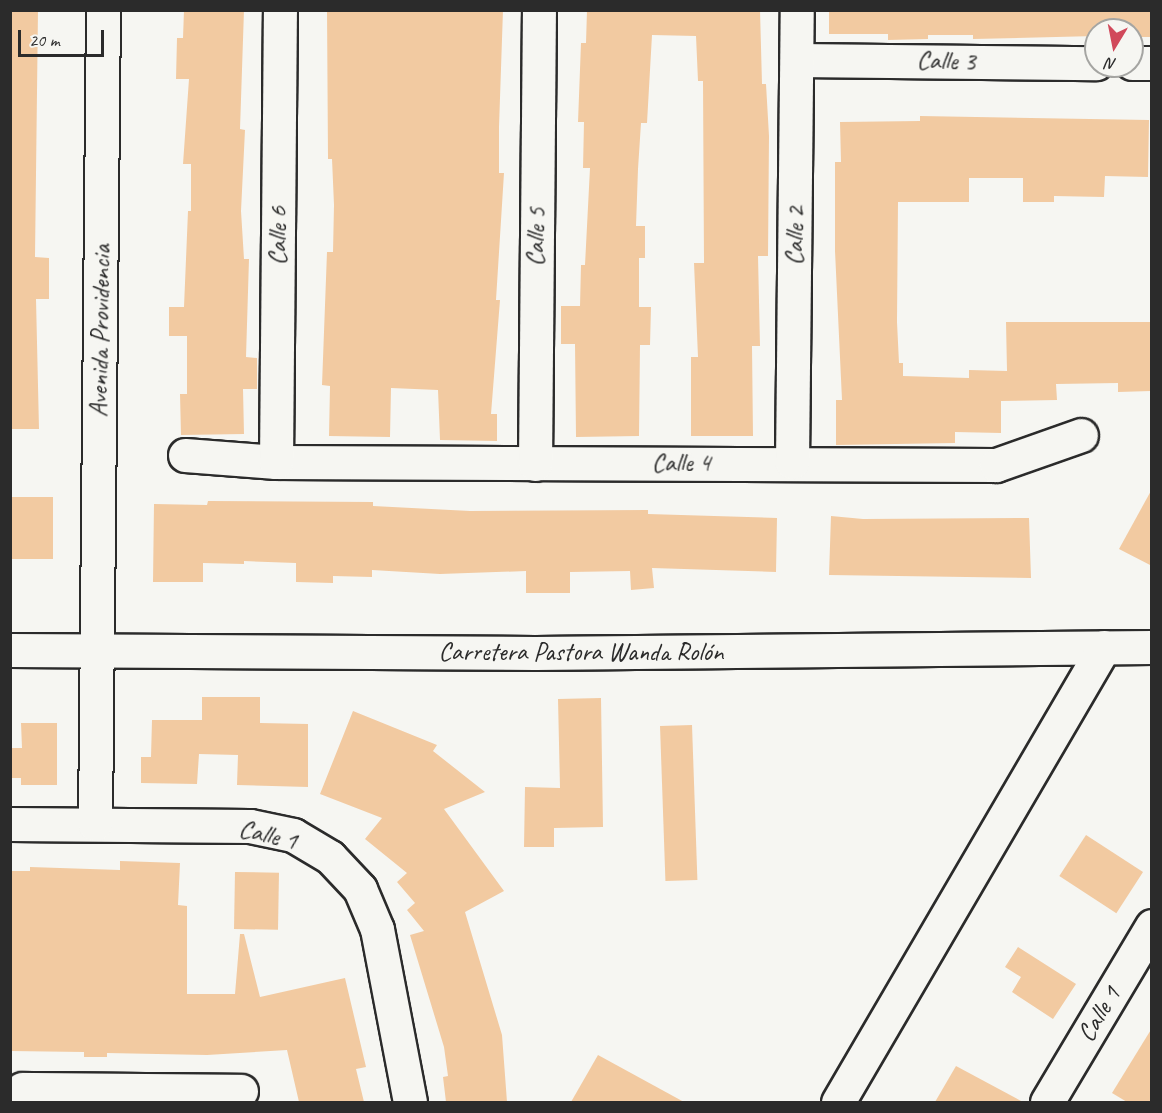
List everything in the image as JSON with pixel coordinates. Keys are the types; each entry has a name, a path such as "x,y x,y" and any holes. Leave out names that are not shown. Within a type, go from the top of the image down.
{"street":[{"name":"Avenida Providencia","path":"95,824 103,10"},
{"name":"Calle 6","path":"276,462 279,10"},
{"name":"Calle 5","path":"535,464 539,10"},
{"name":"Calle 2","path":"792,462 797,10"},
{"name":"Calle 3","path":"797,60 1084,63"},
{"name":"Calle 4","path":"185,455 276,462 535,464 792,462 996,465 1081,435"},
{"path":"838,1102 1104,646"},
{"name":"Carretera Pastora Wanda Rolón","path":"10,650 535,653 1152,647"},
{"name":"Calle 1","path":"10,824 250,826 293,835 330,857 360,889 377,930 410,1102"},
{"name":"Calle 1","path":"1047,1102 1152,926"},
{"path":"22,1089 143,1096 241,1091"}],"building":[{"path":"10,10 38,10 35,257 49,258 49,299 36,299 39,429 10,429"},
{"path":"184,10 244,10 240,129 245,130 241,211 244,259 249,259 246,357 257,358 257,389 243,389 244,434 181,435 180,394 187,394 187,336 169,336 169,307 184,307 188,211 191,211 191,164 183,164 189,79 176,79 177,38 183,38"},
{"path":"327,10 503,10 499,173 504,173 496,300 500,300 491,414 497,414 497,441 440,440 438,390 391,388 390,437 329,436 330,386 322,385 327,252 333,252 334,205 332,159 328,159"},
{"path":"587,10 760,10 762,84 766,84 769,136 768,256 758,256 760,346 752,346 753,436 691,436 691,357 698,357 694,263 704,263 703,81 698,81 696,36 652,35 647,123 641,123 636,226 645,226 645,258 639,258 639,307 651,307 650,345 640,345 639,436 576,437 575,344 561,344 561,306 580,306 581,265 585,265 590,168 583,168 584,122 578,122 581,43 586,43"},
{"path":"829,10 1152,10 1152,37 1144,37 1144,18 1084,18 1084,36 973,39 973,35 928,35 928,39 888,40 888,34 829,34"},
{"path":"920,116 1149,120 1148,177 1105,176 1104,197 1054,196 1054,202 1023,202 1023,178 969,178 969,202 898,202 897,322 899,363 903,363 903,376 969,378 969,370 1007,371 1006,322 1152,322 1151,391 1118,392 1118,383 1056,384 1057,400 1001,401 1001,433 955,432 955,443 836,445 836,400 842,400 835,251 835,162 841,162 840,122 920,121"},
{"path":"1152,489 1152,566 1119,549"},
{"path":"10,497 53,497 53,559 10,559"},
{"path":"208,501 373,502 373,506 470,511 648,510 648,514 777,518 776,572 652,568 654,588 631,590 630,571 570,572 570,593 526,593 526,571 440,574 372,570 372,577 333,576 333,583 296,582 296,563 244,561 244,564 203,563 203,582 153,582 154,504 207,505"},
{"path":"831,516 863,519 1029,518 1031,578 829,575"},
{"path":"202,697 260,697 260,723 308,724 308,787 237,785 238,755 199,754 197,784 141,783 141,757 151,757 152,720 202,720"},
{"path":"601,698 603,827 554,828 554,847 524,847 525,787 560,788 558,699"},
{"path":"353,711 437,745 433,751 485,792 444,809 504,891 465,912 502,1035 507,1102 446,1102 443,1077 448,1076 444,1047 410,935 424,931 407,910 415,903 397,882 407,873 365,839 382,818 320,794"},
{"path":"21,723 57,723 57,785 21,785 21,778 10,778 10,748 22,748"},
{"path":"692,725 697,880 665,881 660,726"},
{"path":"1086,835 1143,872 1116,913 1059,876"},
{"path":"120,861 180,863 178,905 187,906 187,994 235,994 240,934 244,934 260,997 345,978 366,1067 356,1069 364,1102 299,1102 287,1050 207,1055 107,1053 107,1057 84,1057 84,1052 10,1051 10,871 30,871 30,867 120,870"},
{"path":"235,872 279,873 278,930 234,929"},
{"path":"1018,947 1076,984 1053,1019 1012,992 1021,977 1005,967"},
{"path":"1152,1028 1152,1102 1127,1102 1112,1093"},
{"path":"598,1055 684,1102 571,1102"},
{"path":"956,1066 1023,1102 935,1102"}]}
